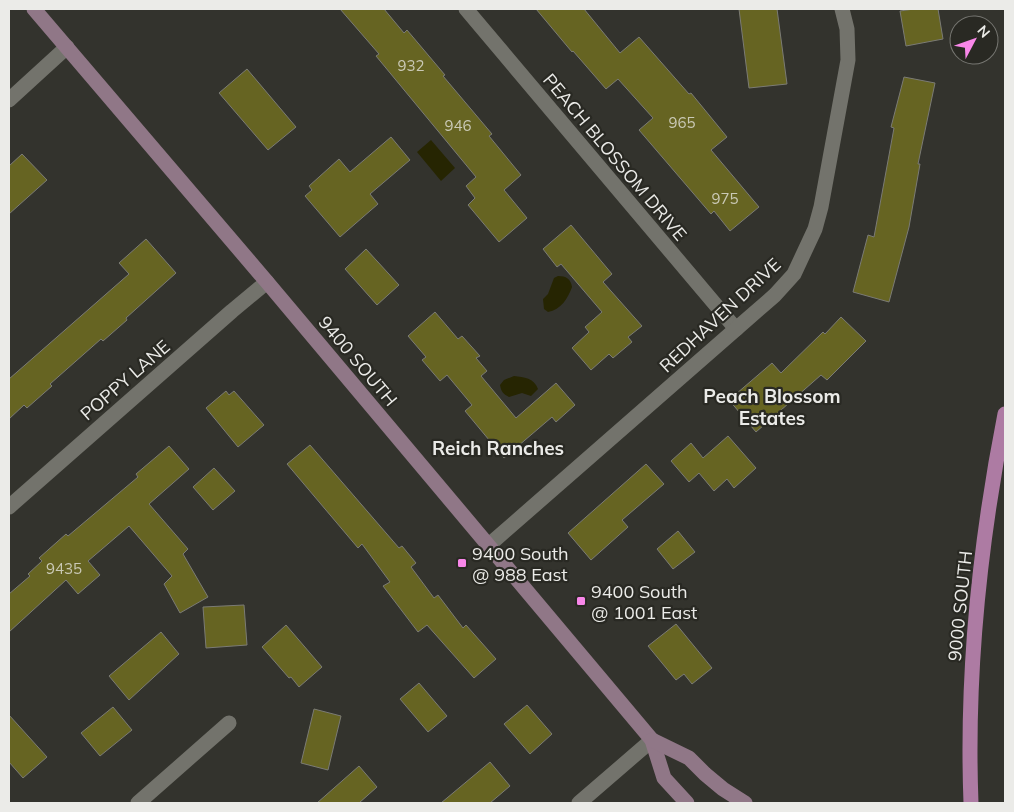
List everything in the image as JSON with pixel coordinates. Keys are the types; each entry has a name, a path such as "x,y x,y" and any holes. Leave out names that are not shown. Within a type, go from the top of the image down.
{"main road":[{"name":"9400 SOUTH","path":"34,9 267,282 652,740 664,778 687,803"},
{"name":"9000 SOUTH","path":"971,803 972,674 979,590 994,474 1005,414"},
{"name":"9400 SOUTH","path":"652,740 689,758 723,789 745,803"}],"street":[{"name":"PEACH BLOSSOM DRIVE","path":"466,9 736,329"},
{"name":"REDHAVEN DRIVE","path":"489,545 775,295 794,274 815,229 822,207 848,60 847,29 842,9"},
{"path":"9,100 67,47"},
{"name":"POPPY LANE","path":"9,508 267,282"},
{"path":"138,803 229,724"},
{"path":"579,803 652,740"}],"shaded area":[{"path":"431,140 455,168 441,181 417,152"},
{"path":"558,276 568,278 572,287 563,303 557,309 548,312 544,309 543,299 548,294 554,278"},
{"path":"514,376 531,380 538,389 531,396 522,393 509,397 505,395 500,385 504,380"}],"building":[{"path":"340,9 384,9 404,33 407,30 492,134 489,136 521,175 504,190 527,218 499,242 468,205 475,198 466,186 476,177 376,56 379,54"},
{"path":"536,9 584,9 620,53 639,37 689,94 691,93 727,137 711,150 759,207 730,231 714,211 711,214 639,130 653,118 618,79 606,89"},
{"path":"739,9 777,9 787,84 749,88"},
{"path":"938,9 943,39 906,46 900,11"},
{"path":"247,69 296,127 268,150 219,93"},
{"path":"904,77 935,83 918,164 920,164 909,227 889,302 853,292 868,235 874,237 894,128 891,127"},
{"path":"391,137 410,160 370,194 378,204 340,237 305,196 312,190 309,186 339,159 350,172"},
{"path":"22,154 47,180 9,214 9,166"},
{"path":"571,225 612,274 603,282 642,326 628,337 632,342 613,358 609,354 591,370 572,348 589,332 585,327 602,312 561,264 557,267 543,249"},
{"path":"146,239 176,273 126,318 127,320 103,341 101,339 50,384 52,386 27,408 24,405 9,419 9,379 129,274 119,263"},
{"path":"366,249 399,285 377,305 345,269"},
{"path":"435,312 458,339 462,336 480,356 476,358 487,371 481,376 516,418 556,383 575,405 556,422 552,417 504,458 465,411 472,405 447,375 440,381 422,360 426,357 408,336"},
{"path":"841,317 866,341 827,380 821,375 756,432 729,400 772,363 781,373 823,332 825,334"},
{"path":"226,391 229,395 234,391 264,425 238,447 206,408"},
{"path":"728,436 756,468 734,488 727,479 714,491 699,473 689,482 671,461 691,443 703,458"},
{"path":"310,445 399,548 402,546 416,563 411,567 434,598 438,595 463,628 466,625 496,659 474,678 427,625 418,632 383,586 390,582 362,544 358,548 287,464"},
{"path":"169,446 189,469 149,504 188,549 183,554 208,597 180,613 164,584 172,576 129,526 88,561 100,575 78,594 66,580 9,632 9,594 30,576 28,574 42,561 39,558 138,477 136,474"},
{"path":"646,464 664,484 622,520 628,527 591,560 568,533"},
{"path":"214,468 235,491 213,510 193,487"},
{"path":"678,531 695,552 673,569 657,549"},
{"path":"244,605 247,645 206,648 203,607"},
{"path":"676,624 712,668 692,684 684,674 676,680 648,646"},
{"path":"286,625 322,667 299,687 262,647"},
{"path":"161,632 179,654 129,700 109,676"},
{"path":"419,683 447,716 428,732 400,699"},
{"path":"527,705 552,734 530,754 504,724"},
{"path":"113,707 132,730 100,756 81,733"},
{"path":"314,709 341,716 328,770 301,763"},
{"path":"9,715 47,757 23,778 9,762"},
{"path":"490,762 510,786 490,803 441,803"},
{"path":"359,766 377,787 359,803 317,803"}],"place":[{"name":"9400 South @ 988 East","path":"462,563"},
{"name":"9400 South @ 1001 East","path":"581,601"}],"district":[{"name":"Peach Blossom Estates","path":"772,407"},
{"name":"Reich Ranches","path":"498,448"}]}
